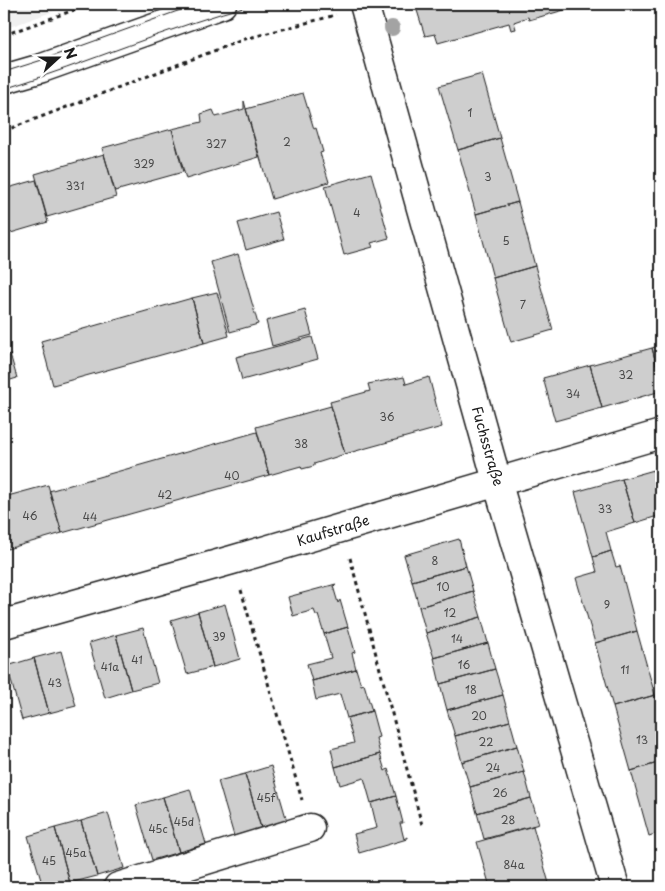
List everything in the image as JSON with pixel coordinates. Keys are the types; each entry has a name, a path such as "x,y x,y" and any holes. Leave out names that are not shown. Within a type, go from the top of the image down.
{"street":[{"path":"4,79 222,4"},
{"name":"Fuchsstraße","path":"364,6 497,481 615,887"},
{"name":"Kaufstraße","path":"4,624 232,560 661,434"},
{"path":"118,887 310,828"}],"path":[{"path":"4,35 91,4"},
{"path":"4,131 245,39 364,6"},
{"path":"342,527 422,825"},
{"path":"232,560 310,828"}],"shaded area":[{"path":"4,4 74,4 4,29"}],"building":[{"path":"415,4 585,4 529,20 528,17 514,22 516,29 511,30 509,23 438,43 435,34 425,36"},
{"path":"656,4 661,4 661,23"},
{"path":"482,74 500,138 458,150 439,86"},
{"path":"303,93 314,129 316,128 323,152 320,153 329,182 272,199 246,109"},
{"path":"244,101 259,157 186,179 172,129 202,122 201,114 213,110 216,117 244,109"},
{"path":"172,129 183,172 115,191 102,148"},
{"path":"500,138 518,202 476,214 458,150"},
{"path":"104,154 116,197 47,217 35,174"},
{"path":"371,173 389,238 371,243 373,247 344,255 325,186"},
{"path":"36,180 48,222 4,235 4,189"},
{"path":"518,202 535,266 493,278 476,214"},
{"path":"276,212 284,239 246,250 238,223"},
{"path":"238,254 258,324 230,332 211,262"},
{"path":"535,266 553,330 511,342 493,278"},
{"path":"217,292 229,336 204,343 192,298"},
{"path":"192,298 204,343 53,385 41,341"},
{"path":"305,310 312,335 272,346 266,321"},
{"path":"312,337 318,359 242,380 236,357"},
{"path":"661,345 661,382 652,348"},
{"path":"652,348 661,382 661,391 602,408 590,365"},
{"path":"10,354 17,378 4,382 4,356"},
{"path":"590,365 602,408 555,421 543,378"},
{"path":"404,377 406,384 429,377 442,427 345,454 330,402 370,391 368,384"},
{"path":"331,406 345,454 314,464 314,466 302,469 301,466 269,475 256,427"},
{"path":"257,432 269,475 62,533 49,491"},
{"path":"661,468 661,515 635,523 622,479"},
{"path":"622,479 635,523 606,532 611,551 593,557 575,492"},
{"path":"48,485 62,533 4,550 4,497"},
{"path":"459,539 466,566 412,581 404,555"},
{"path":"611,551 616,567 620,566 637,631 595,643 576,578 597,572 593,557"},
{"path":"466,566 473,591 419,607 412,581"},
{"path":"336,584 333,586 338,603 340,600 348,627 324,634 318,615 316,615 314,610 293,616 288,597"},
{"path":"473,591 481,617 426,633 419,607"},
{"path":"225,604 240,659 213,667 198,612"},
{"path":"198,612 213,667 187,674 171,620"},
{"path":"481,617 488,643 434,658 426,633"},
{"path":"348,627 355,652 352,653 356,669 312,681 307,664 331,658 324,634"},
{"path":"143,628 158,683 131,690 116,635"},
{"path":"637,631 655,695 613,707 595,643"},
{"path":"116,635 131,690 105,698 89,643"},
{"path":"488,643 495,669 440,684 434,658"},
{"path":"61,651 76,706 49,713 34,658"},
{"path":"34,658 49,713 22,720 7,666"},
{"path":"356,669 361,685 364,684 372,711 347,718 340,694 316,700 312,681"},
{"path":"495,669 503,695 447,710 440,684"},
{"path":"503,695 510,721 455,736 447,710"},
{"path":"655,695 661,716 661,762 631,771 613,707"},
{"path":"372,711 379,737 376,738 380,754 335,767 331,749 354,743 347,718"},
{"path":"510,721 517,746 462,762 455,736"},
{"path":"517,746 524,772 470,787 462,762"},
{"path":"380,754 385,771 388,769 396,796 371,803 364,778 340,785 335,767"},
{"path":"661,762 661,832 649,836 631,771"},
{"path":"271,766 287,821 261,828 245,774"},
{"path":"524,772 531,798 477,813 470,787"},
{"path":"245,774 261,828 234,836 218,781"},
{"path":"190,789 206,844 179,852 163,797"},
{"path":"396,796 403,823 400,823 404,839 407,837 407,839 359,853 354,834 377,828 371,803"},
{"path":"163,797 179,852 152,860 136,805"},
{"path":"531,798 539,824 484,839 477,813"},
{"path":"108,813 124,868 97,876 81,821"},
{"path":"81,821 97,876 70,883 55,828"},
{"path":"533,826 550,887 490,887 477,842"},
{"path":"55,828 70,883 57,887 43,887 28,836"}],"tram line":[{"path":"4,72 197,4"},
{"path":"4,89 191,23 254,4"}]}
